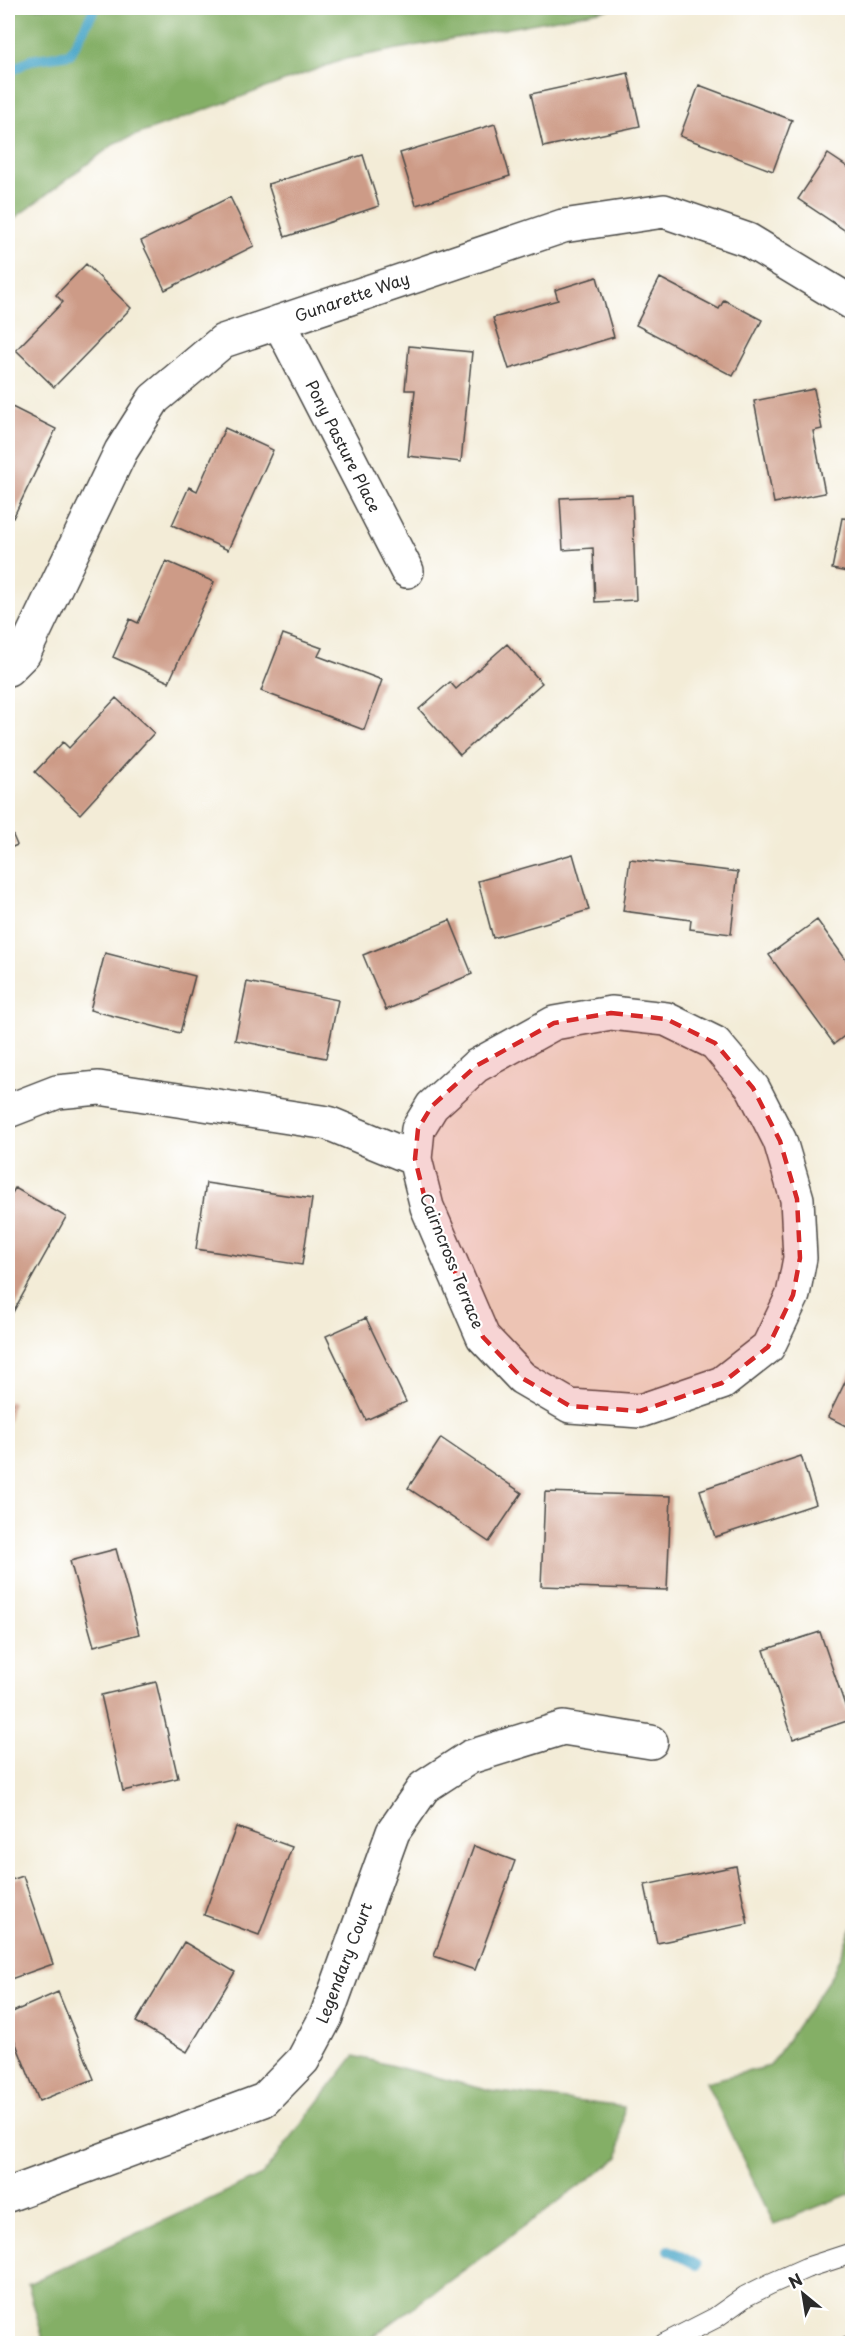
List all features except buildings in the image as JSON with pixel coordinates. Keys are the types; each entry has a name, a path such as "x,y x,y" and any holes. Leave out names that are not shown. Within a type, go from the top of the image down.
{"street":[{"name":"Gunarette Way","path":"8,669 24,653 121,451 154,399 223,341 563,226 664,211 748,240 852,303"},
{"name":"Pony Pasture Place","path":"279,322 407,571"},
{"name":"Cairncross Terrace","path":"611,1013 666,1019 715,1043 753,1088 780,1141 797,1199 800,1258 794,1295 768,1347 722,1383 640,1411 570,1406 522,1378 483,1337 427,1208 415,1159 418,1129 432,1106 476,1066 554,1023 611,1013"},
{"path":"8,1111 57,1092 99,1088 328,1123 415,1159"},
{"name":"Legendary Court","path":"8,2195 264,2100 303,2060 326,2017 393,1832 424,1787 470,1757 563,1728 651,1742"}],"lane":[{"path":"664,2343 715,2318 746,2296 770,2284 806,2268 852,2253"}],"highlighted area":[{"path":"611,1013 666,1019 715,1043 753,1088 780,1141 797,1199 800,1258 793,1295 768,1347 722,1383 640,1411 570,1406 522,1378 483,1337 427,1207 415,1159 418,1129 432,1106 476,1066 554,1023"}],"green space":[{"path":"8,8 615,8 345,59 117,142 8,223"},
{"path":"852,1927 852,2193 774,2224 706,2082 770,2066 832,1975"},
{"path":"354,2056 491,2091 624,2107 619,2157 364,2343 44,2343 28,2284 262,2175"}],"waterway":[{"path":"8,73 30,60 70,54 95,8"},
{"path":"669,2250 697,2265"}]}
